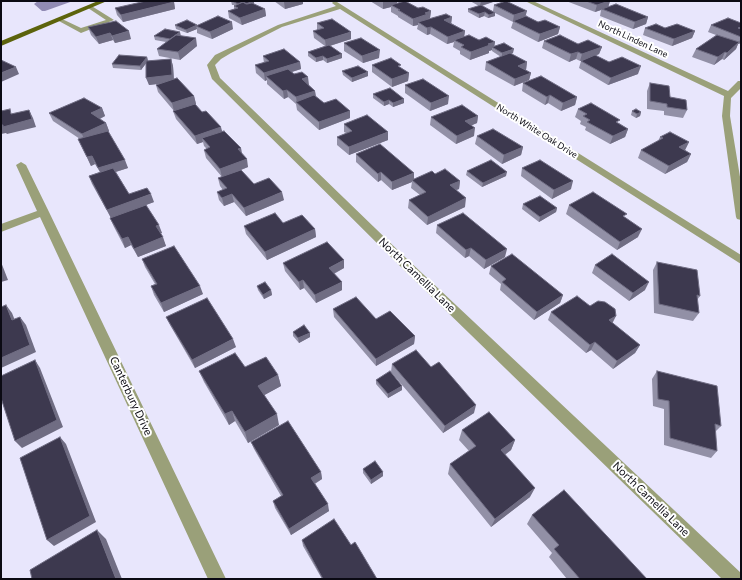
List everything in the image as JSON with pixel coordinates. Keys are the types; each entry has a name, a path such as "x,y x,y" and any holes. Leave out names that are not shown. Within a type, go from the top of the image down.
{"main road":[{"path":"1,44 104,1"}],"street":[{"name":"North Linden Lane","path":"528,1 729,95"},
{"name":"North White Oak Drive","path":"337,4 741,260"},
{"name":"North Camellia Lane","path":"337,4 280,26 218,57 211,65 216,79 403,262 735,579"},
{"path":"60,20 81,31 111,20 90,7"},
{"path":"741,83 727,97 726,116 741,217"},
{"name":"Canterbury Drive","path":"21,165 217,579"},
{"path":"1,228 44,212"}],"shaded area":[{"path":"38,1 73,1 42,11 34,4"}],"building":[{"path":"146,1 174,2 121,15 115,8"},
{"path":"232,1 253,1 246,4 243,2 238,4"},
{"path":"405,1 418,8 423,7 431,11 425,13 428,14 413,19 391,5"},
{"path":"506,1 527,11 514,15 494,5"},
{"path":"586,1 609,1 597,5"},
{"path":"243,2 247,4 252,3 265,9 240,18 228,11 238,8 234,6"},
{"path":"616,4 648,17 635,22 602,9"},
{"path":"481,5 495,13 489,15 485,12 479,14 468,9"},
{"path":"446,14 452,17 444,20 465,31 448,37 431,27 427,28 418,22"},
{"path":"218,16 232,22 210,32 196,26"},
{"path":"526,16 538,22 545,20 560,27 540,34 513,21"},
{"path":"728,18 741,23 741,27 738,28 741,29 741,37 711,25"},
{"path":"332,19 351,32 325,40 313,31 324,28 317,23"},
{"path":"187,20 197,25 186,30 175,25"},
{"path":"116,21 129,31 112,36 110,33 96,37 88,27"},
{"path":"656,24 665,28 677,24 695,31 674,39 645,28"},
{"path":"165,29 180,32 170,39 154,36"},
{"path":"176,35 196,38 178,52 157,49"},
{"path":"469,35 479,40 486,37 495,42 471,52 461,47 464,45 454,40"},
{"path":"560,35 578,44 588,40 602,47 582,54 578,52 571,54 544,41"},
{"path":"717,35 739,42 727,53 725,52 718,57 696,49"},
{"path":"361,38 380,50 362,56 344,43"},
{"path":"504,43 514,49 502,53 492,47"},
{"path":"329,45 342,54 327,59 323,56 316,58 308,52"},
{"path":"284,49 300,62 264,73 255,65 269,61 263,56"},
{"path":"510,53 527,62 518,66 531,73 515,79 486,62"},
{"path":"119,55 147,57 140,66 112,64"},
{"path":"595,55 609,62 622,57 641,66 611,78 581,61"},
{"path":"391,58 401,65 398,66 409,73 392,79 372,65"},
{"path":"171,59 172,75 146,78 146,61"},
{"path":"1,60 16,67 1,73"},
{"path":"358,66 368,72 352,78 342,71"},
{"path":"288,69 294,74 302,72 308,77 302,79 315,91 296,97 287,90 283,91 266,76"},
{"path":"541,76 577,97 563,103 550,95 547,97 523,83"},
{"path":"177,78 194,96 172,103 156,85"},
{"path":"423,79 449,96 431,103 405,85"},
{"path":"650,83 669,86 670,97 686,100 687,110 667,107 667,104 650,101"},
{"path":"390,88 404,99 393,103 389,100 384,102 373,94"},
{"path":"314,95 324,103 336,99 350,111 319,122 296,102"},
{"path":"84,98 102,108 91,113 106,123 82,134 49,113"},
{"path":"591,103 620,120 616,122 628,129 613,136 587,122 590,120 583,116 587,114 578,109"},
{"path":"195,104 202,112 206,111 221,127 195,136 173,111"},
{"path":"462,105 478,116 465,121 475,128 457,136 431,117"},
{"path":"10,109 11,114 29,110 32,119 3,127 3,125 1,125 1,111"},
{"path":"636,109 641,112 637,114 632,111"},
{"path":"367,115 388,132 349,147 337,137 352,131 344,124"},
{"path":"493,129 523,147 504,155 477,136"},
{"path":"108,131 125,160 98,168 92,156 87,157 78,139"},
{"path":"224,131 241,148 238,149 247,159 220,169 204,150 210,147 202,138"},
{"path":"670,132 689,142 679,147 691,154 669,166 641,150 663,138 660,137"},
{"path":"380,144 414,173 392,182 381,172 378,174 356,154"},
{"path":"491,160 507,172 483,183 467,171"},
{"path":"540,160 573,181 554,190 522,168"},
{"path":"113,168 129,194 147,188 151,194 107,210 89,176"},
{"path":"445,169 460,181 450,185 466,198 428,217 409,200 426,192 412,180 432,171 435,174"},
{"path":"241,170 254,184 269,178 282,192 244,208 232,194 222,198 217,192 227,188 218,178"},
{"path":"593,192 627,214 623,216 642,229 620,242 569,205"},
{"path":"540,196 557,208 540,217 523,204"},
{"path":"146,205 159,225 156,226 163,237 134,249 128,237 122,239 110,218"},
{"path":"275,213 283,223 302,215 315,229 265,252 244,226"},
{"path":"463,213 507,249 486,260 471,248 466,250 437,225"},
{"path":"327,242 344,260 329,268 342,282 315,295 303,280 299,282 283,263"},
{"path":"174,246 200,286 161,303 151,286 157,284 142,259"},
{"path":"512,254 563,295 537,312 502,282 506,279 491,266"},
{"path":"612,254 649,282 633,293 595,265"},
{"path":"657,262 697,270 700,296 697,295 699,313 659,304"},
{"path":"265,282 271,290 263,295 257,286"},
{"path":"577,296 590,306 598,301 605,302 615,309 616,316 609,320 640,345 617,361 595,342 590,345 551,312"},
{"path":"356,297 376,319 390,311 415,336 376,359 333,309"},
{"path":"207,298 233,339 192,360 166,317"},
{"path":"6,305 12,320 20,317 30,345 1,358 1,307"},
{"path":"304,325 310,333 298,338 293,332"},
{"path":"416,350 431,367 439,362 476,405 445,426 392,364"},
{"path":"235,353 245,367 266,357 278,375 258,386 277,414 245,432 232,411 225,414 199,371"},
{"path":"35,360 57,420 15,441 1,398 1,376"},
{"path":"390,371 402,386 388,394 376,380"},
{"path":"657,371 717,386 721,426 715,424 717,451 670,438 669,401 658,399"},
{"path":"489,412 515,440 501,450 535,488 495,519 450,464 476,446 462,430"},
{"path":"288,421 321,472 311,478 328,504 289,529 273,501 283,495 251,442"},
{"path":"60,437 90,516 47,540 20,458"},
{"path":"375,461 383,472 371,480 363,469"},
{"path":"564,490 647,579 580,579 554,549 559,545 532,515"},
{"path":"334,519 351,545 355,542 377,579 323,579 302,540"},
{"path":"97,530 116,579 32,579 30,570"}]}
